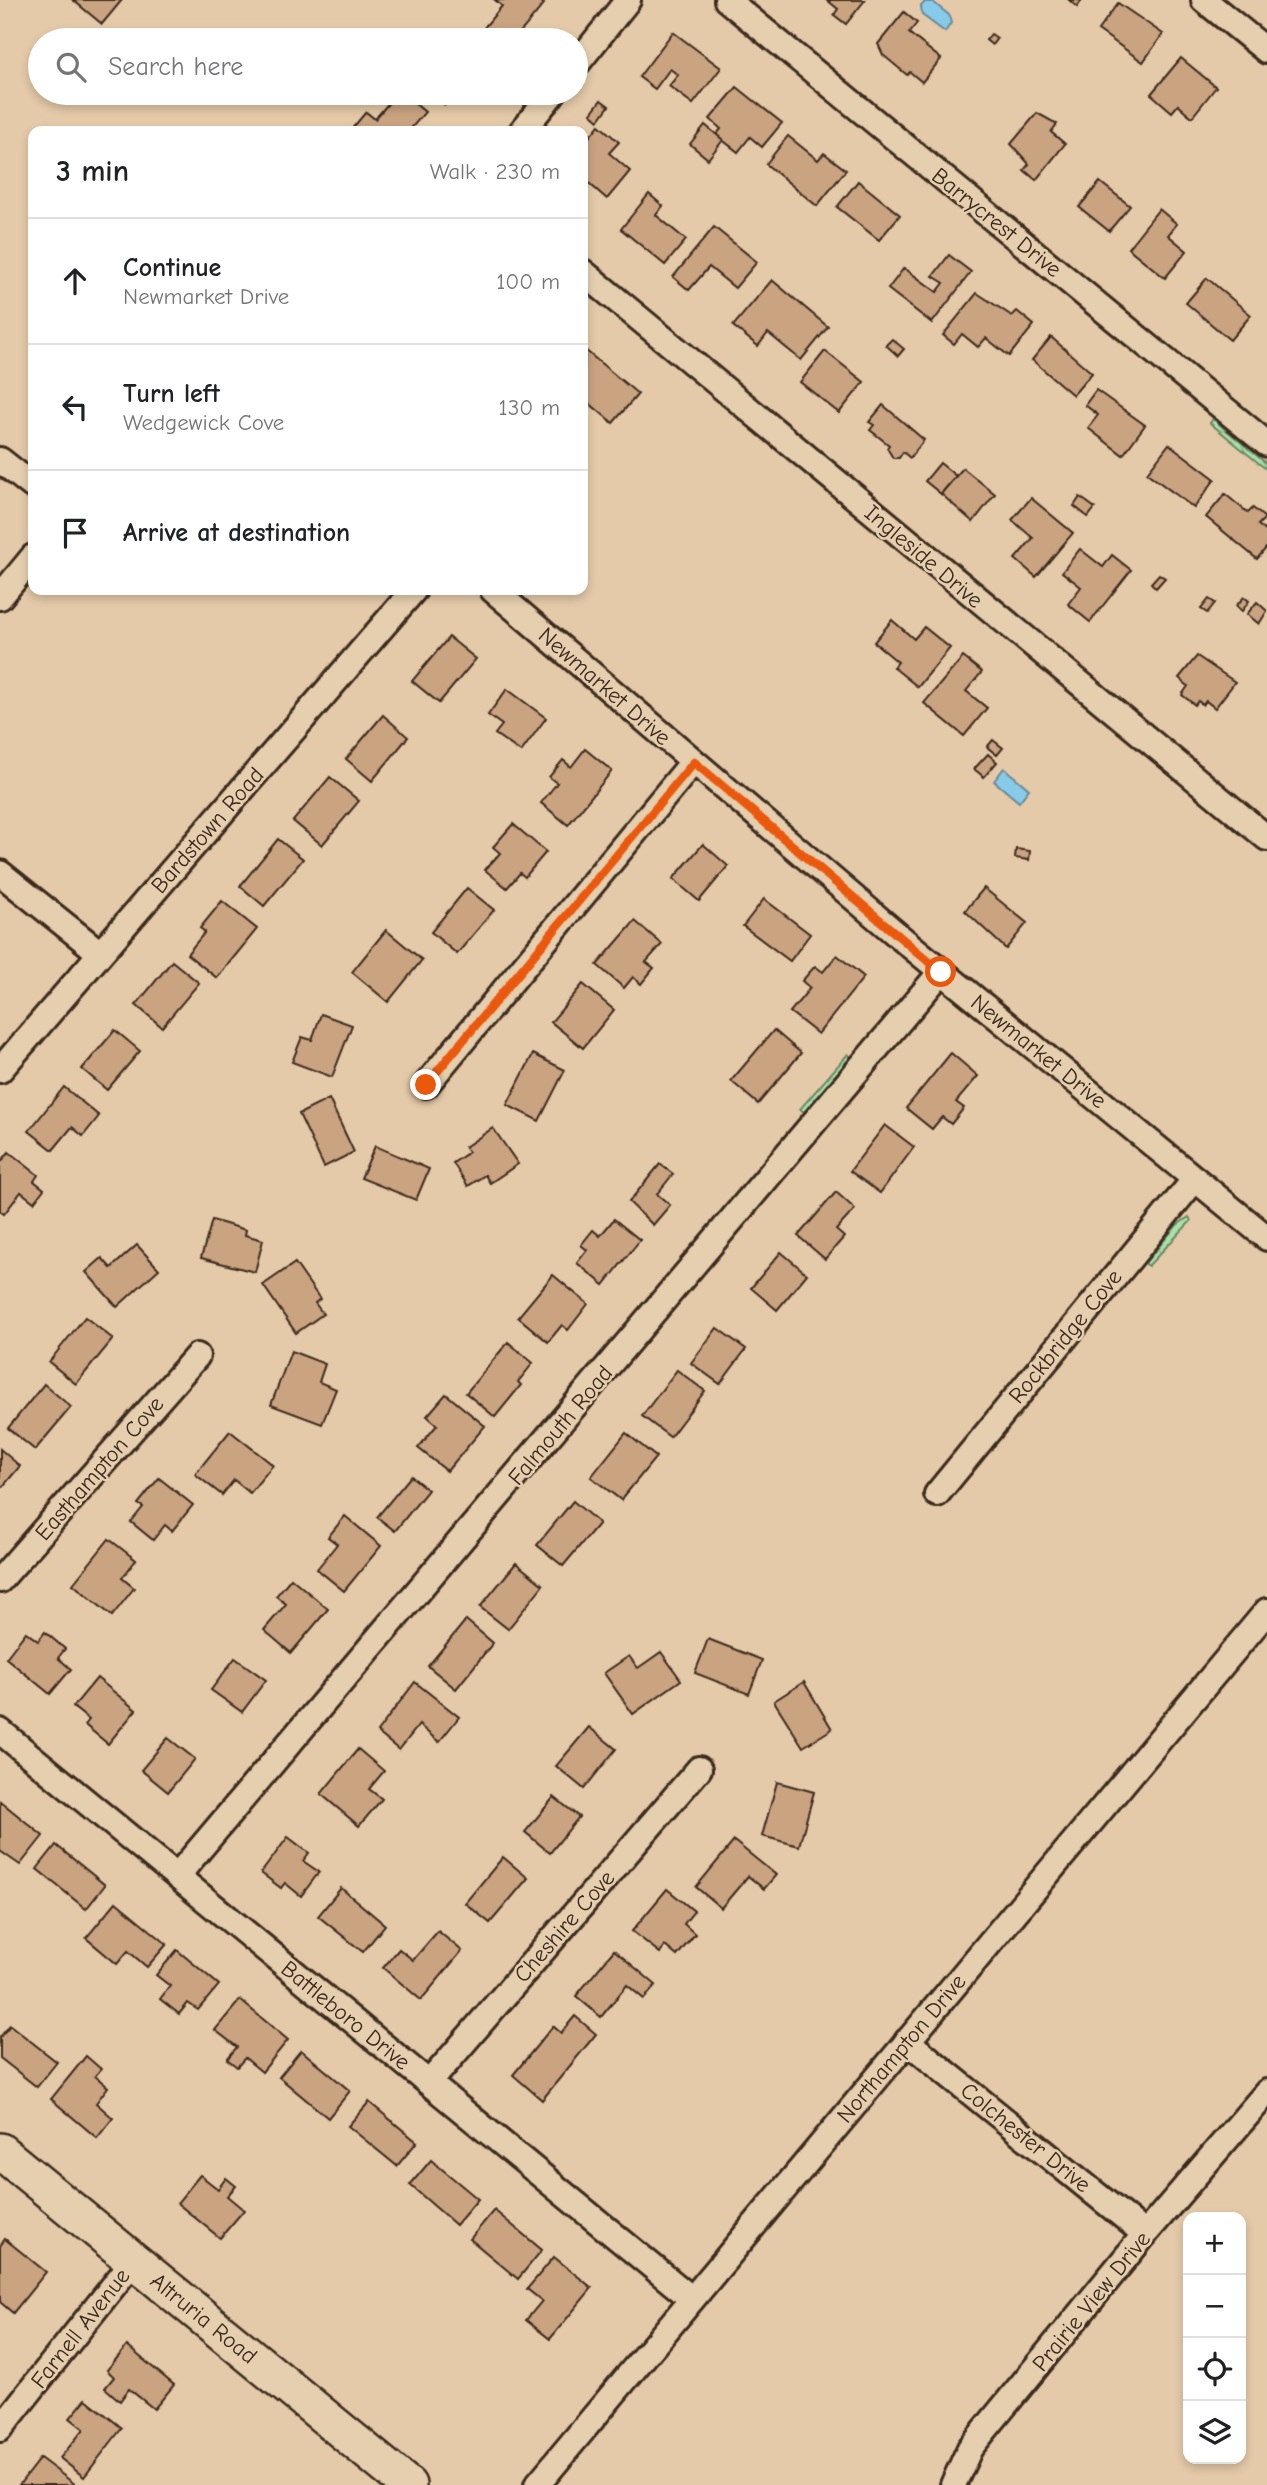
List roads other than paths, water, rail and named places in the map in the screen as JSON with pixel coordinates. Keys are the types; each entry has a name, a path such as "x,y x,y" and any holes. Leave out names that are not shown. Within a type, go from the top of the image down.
{"street":[{"path":"588,50 628,0"},
{"name":"Barrycrest Drive","path":"727,0 1267,444"},
{"path":"1204,0 1267,51"},
{"path":"526,126 543,105"},
{"name":"Ingleside Drive","path":"588,276 1267,838"},
{"path":"0,460 28,482"},
{"path":"0,597 28,562"},
{"name":"Bardstown Road","path":"0,1070 410,595"},
{"name":"Newmarket Drive","path":"499,595 941,972 1267,1238"},
{"path":"426,1085 694,762"},
{"path":"0,873 100,953"},
{"name":"Falmouth Road","path":"177,1877 941,972"},
{"name":"Rockbridge Cove","path":"937,1494 1195,1179"},
{"name":"Easthampton Cove","path":"0,1580 197,1356"},
{"name":"Northampton Drive","path":"537,2485 1267,1611"},
{"name":"Battleboro Drive","path":"0,1731 692,2299"},
{"name":"Cheshire Cove","path":"429,2083 699,1769"},
{"name":"Colchester Drive","path":"907,2041 1145,2234"},
{"name":"Prairie View Drive","path":"953,2485 970,2448 1145,2234 1267,2092"},
{"name":"Altruria Road","path":"0,2151 408,2485"},
{"name":"Farnell Avenue","path":"0,2429 134,2260"}],"water":[{"path":"925,2 933,2 949,15 951,23 945,32 922,15 921,6"},
{"path":"1004,768 1029,789 1019,802 994,781"}]}
